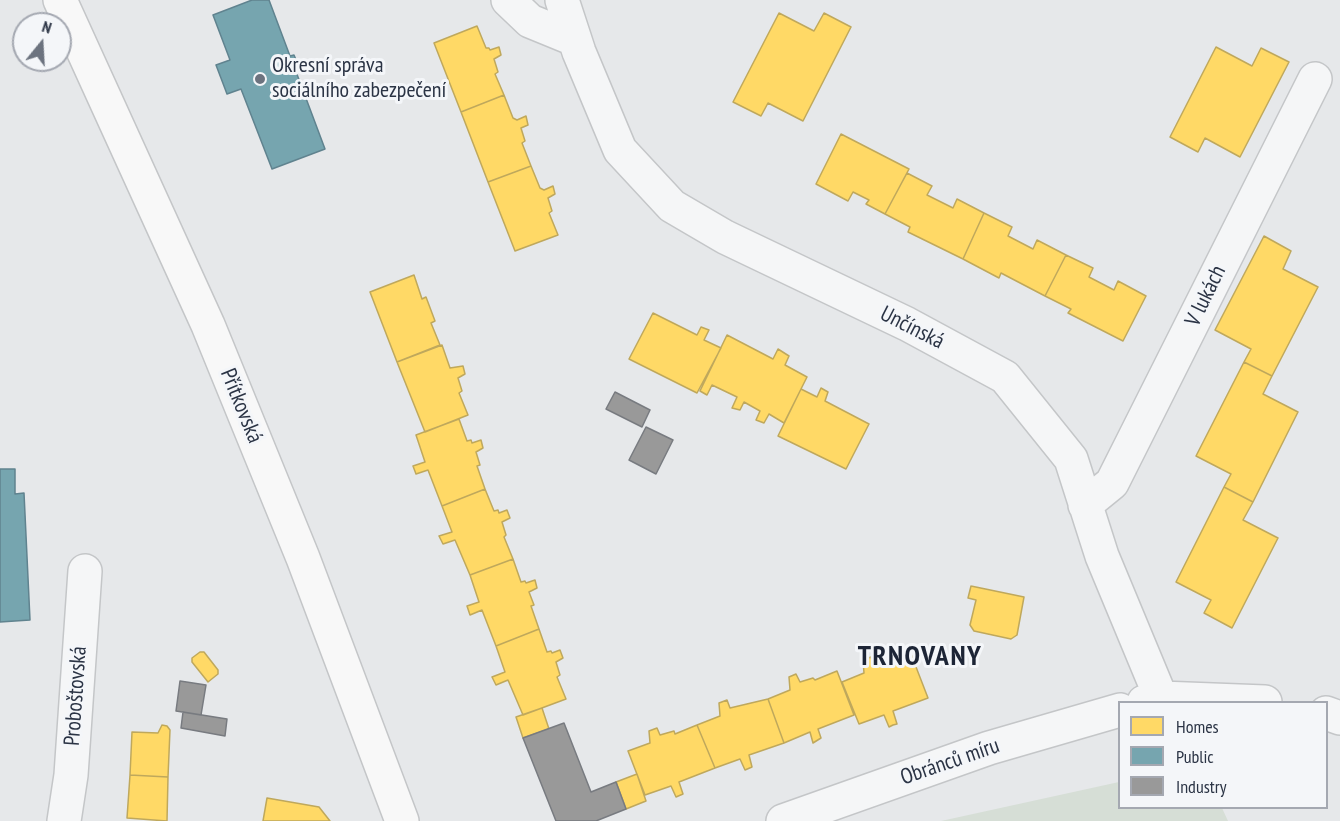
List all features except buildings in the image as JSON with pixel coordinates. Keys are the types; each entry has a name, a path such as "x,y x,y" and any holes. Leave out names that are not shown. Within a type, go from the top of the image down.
{"street":[{"name":"Přítkovská","path":"60,0 208,325 303,558 402,821"},
{"path":"508,0 530,21 574,39"},
{"name":"Unčínská","path":"562,0 574,39 620,150 672,206 725,237 907,324 1005,377 1071,459 1102,556 1153,700"},
{"name":"V lukách","path":"1085,505 1112,483 1315,79"},
{"name":"Proboštovská","path":"64,821 70,775 85,571"},
{"path":"1153,700 1209,701"},
{"name":"Obránců míru","path":"783,821 989,748 1118,710"}],"shaded area":[{"path":"1118,782 1118,809 1222,809 1228,821 941,821"}],"place":[{"name":"Okresní správa sociálního zabezpečení","path":"260,79"}],"district":[{"name":"TRNOVANY","path":"920,657"}]}
